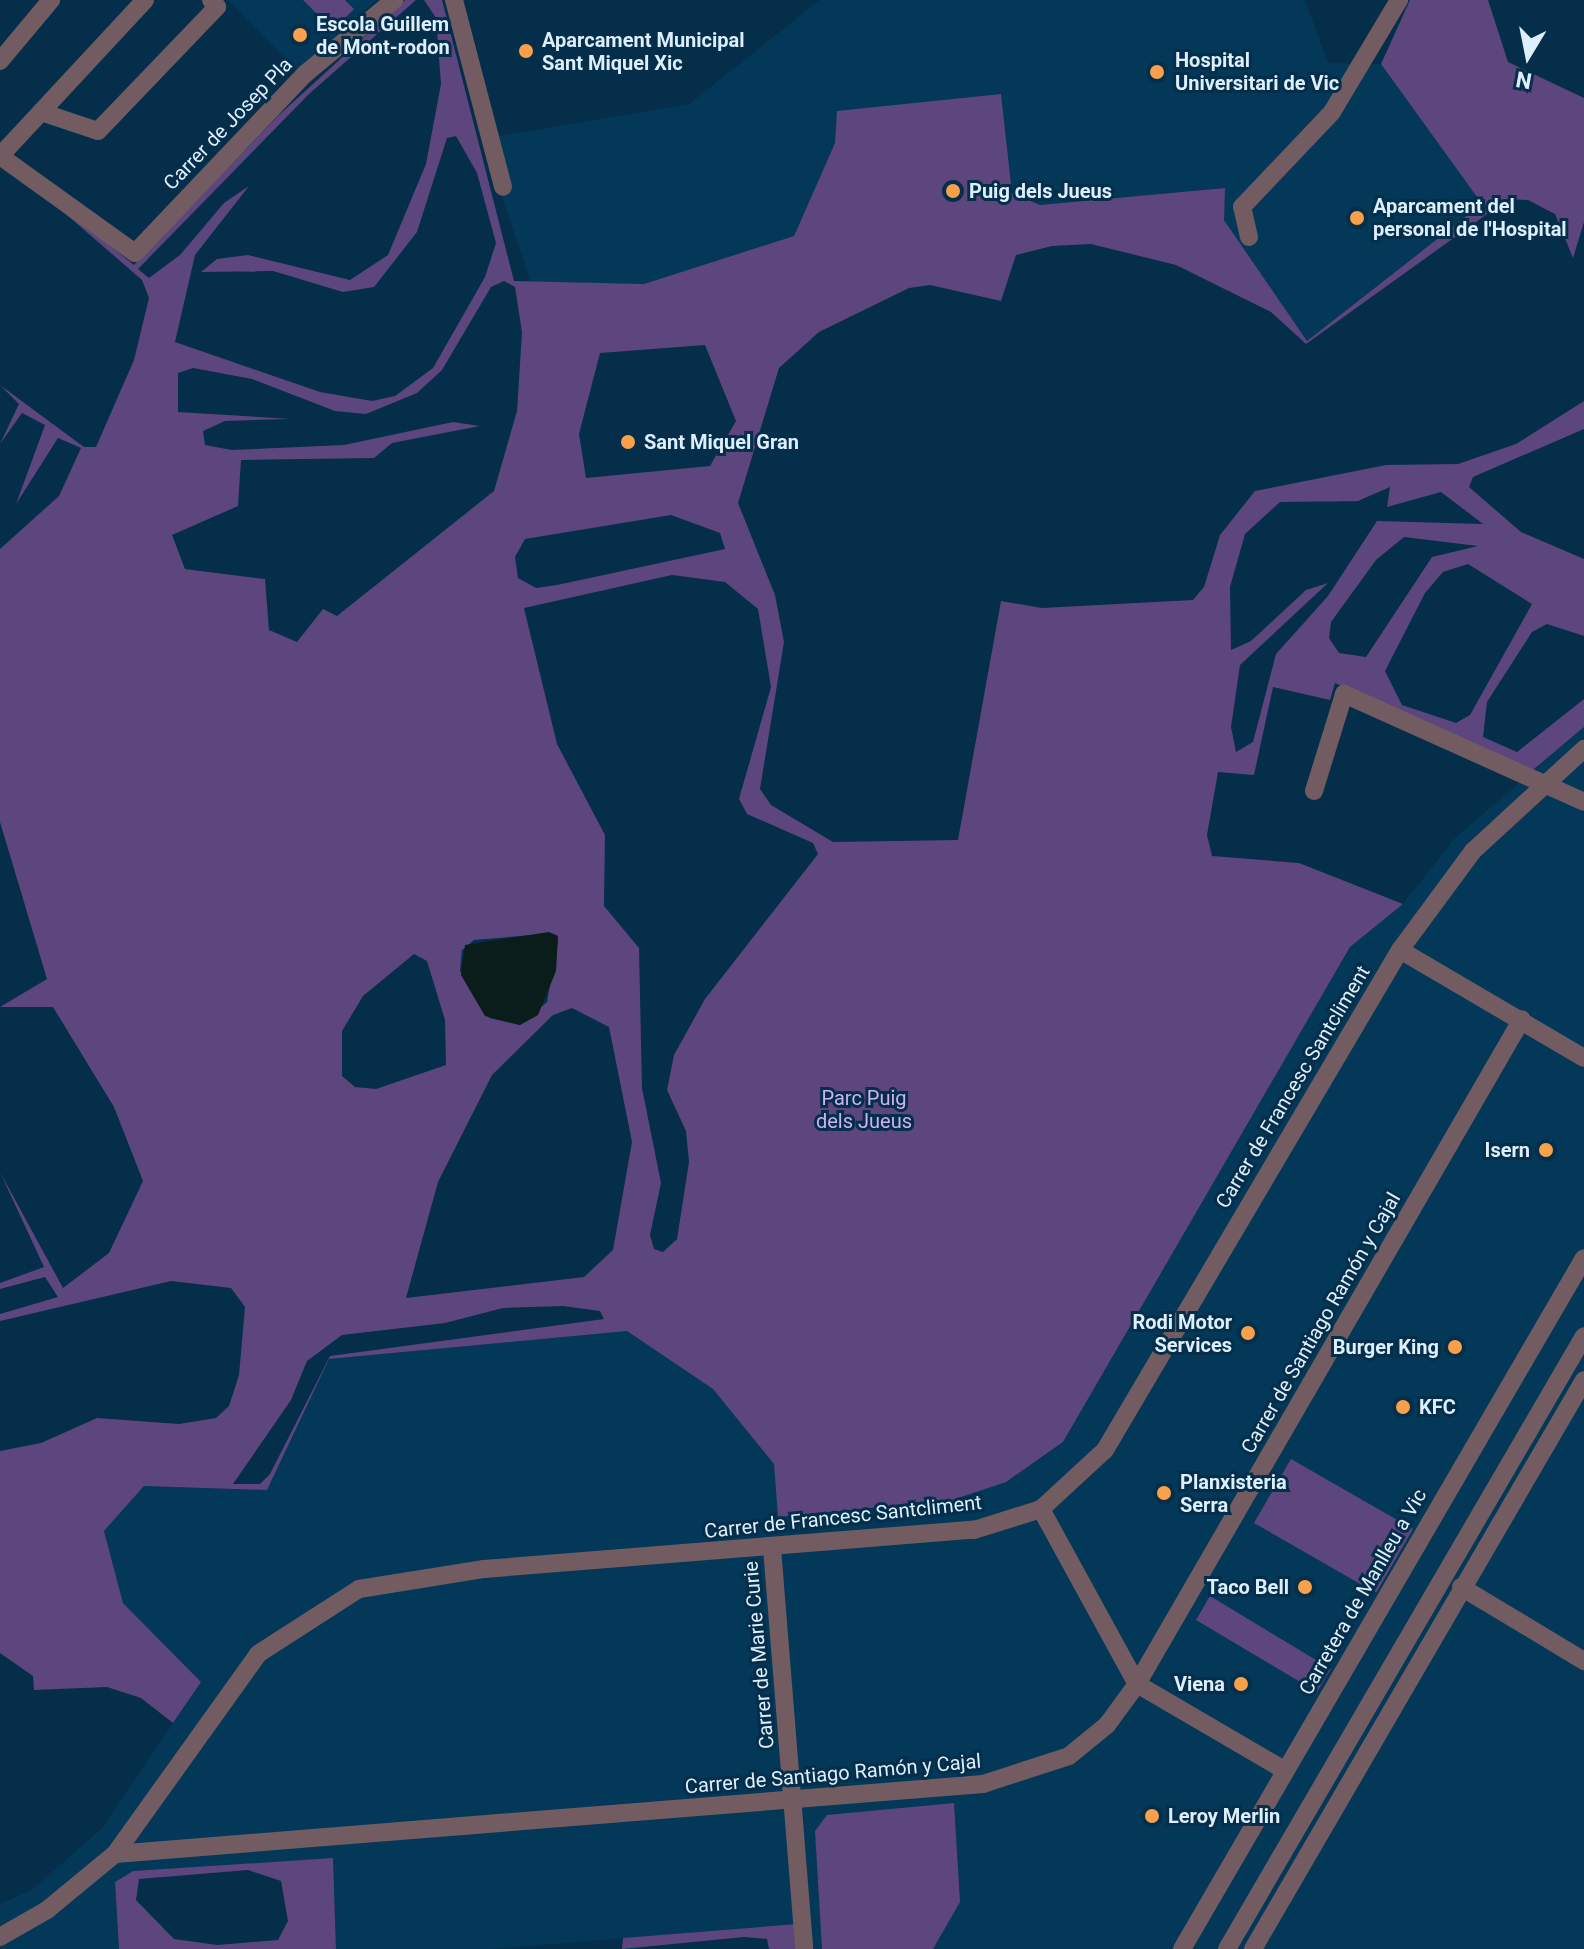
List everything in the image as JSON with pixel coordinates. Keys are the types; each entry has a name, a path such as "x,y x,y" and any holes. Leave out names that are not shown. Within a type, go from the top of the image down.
{"street":[{"path":"0,61 51,0"},
{"path":"0,156 145,0"},
{"path":"41,112 98,131 217,7 211,0"},
{"name":"Carrer de Josep Pla","path":"0,156 135,253 305,74 394,0"},
{"path":"454,0 503,187"},
{"path":"1249,237 1242,207 1332,112 1399,0"},
{"path":"1314,791 1344,694 1544,781 1584,802"},
{"name":"Carrer de Francesc Santcliment","path":"7,1940 115,1854 258,1654 302,1619 359,1589 484,1569 974,1530 1041,1509 1105,1450 1400,950 1473,851 1544,781 1584,749"},
{"path":"1400,950 1584,1058"},
{"name":"Carrer de Santiago Ramón y Cajal","path":"115,1854 793,1802 983,1784 1039,1771 1107,1725 1137,1684 1522,1019"},
{"name":"Carretera de Manlleu a Vic","path":"1182,1949 1584,1258"},
{"path":"1227,1949 1584,1336"},
{"path":"1253,1949 1584,1380"},
{"path":"1041,1509 1137,1684 1284,1770"},
{"name":"Carrer de Marie Curie","path":"772,1548 804,1949"},
{"path":"1461,1587 1584,1661"}],"shaded area":[{"name":"Escola Guillem de Mont-rodon","path":"228,0 377,0 297,71"},
{"path":"820,0 1305,0 1328,63 1381,64 1482,204 1307,341 1224,220 1224,188 1040,205 835,143 794,236 644,284 531,282 482,139 689,104"},
{"path":"1584,727 1584,1949 799,1949 796,1924 492,1949 336,1949 333,1859 133,1871 115,1882 119,1949 0,1949 0,1904 33,1889 102,1828 201,1682 123,1603 104,1531 144,1486 267,1490 328,1359 627,1331 713,1388 774,1464 1006,1482 1063,1442 1350,947 1403,904 1454,839"},
{"path":"549,932 558,936 556,971 538,1015 520,1025 485,1016 461,975 465,945"}],"green space":[{"path":"303,0 345,0 354,9 333,30"},
{"name":"Parc Puig dels Jueus","path":"405,0 416,0 309,94 138,269 149,278 180,255 224,203 249,186 195,255 175,342 320,392 372,401 395,396 433,368 485,277 496,243 477,173 456,136 447,138 417,232 374,287 343,292 273,271 201,272 217,259 248,255 350,280 388,255 426,164 441,84 436,18 424,0 442,0 514,281 644,284 794,236 835,143 837,111 1001,94 1012,193 1040,205 1225,188 1224,220 1307,341 1482,204 1381,64 1410,0 1488,0 1508,62 1584,98 1584,222 1573,258 1555,214 1528,200 1508,199 1306,344 1271,312 1176,265 1091,244 1052,246 1016,255 1001,301 930,285 909,288 819,332 779,368 738,503 775,595 784,642 760,789 771,805 833,842 958,840 1001,601 1042,608 1193,600 1204,587 1220,535 1255,491 1386,465 1458,464 1516,444 1584,401 1584,429 1473,477 1469,487 1521,532 1584,559 1584,636 1547,624 1532,632 1487,702 1483,737 1517,752 1584,699 1584,727 1533,770 1335,683 1330,700 1273,687 1254,775 1218,772 1207,835 1212,856 1299,863 1403,904 1350,947 1063,1442 1006,1482 952,1500 778,1517 774,1464 713,1389 627,1331 329,1359 267,1490 144,1486 104,1531 123,1603 201,1682 173,1723 141,1698 107,1687 34,1690 33,1676 0,1653 0,1451 41,1443 97,1418 179,1424 216,1418 229,1406 239,1375 245,1307 231,1288 171,1281 0,1321 0,1314 58,1297 45,1277 0,1289 0,1283 44,1267 0,1172 63,1288 109,1253 143,1181 114,1107 53,1007 0,1007 47,979 0,822 0,549 59,496 81,448 58,438 16,504 45,425 22,413 0,444 19,404 0,385 84,447 96,447 134,360 149,298 142,280 0,157 134,265 279,115","holes":["504,281 515,287 522,332 517,411 494,491 337,616 323,609 297,642 269,630 265,579 185,569 172,535 238,506 241,460 374,458 392,443 480,426 453,422 344,445 232,450 205,445 203,431 225,421 291,419 178,412 178,373 193,368 252,379 335,411 366,414 417,393 442,370 491,287","705,345 736,421 710,466 586,478 579,434 600,353","1390,487 1387,507 1441,492 1483,524 1377,521 1328,596 1276,654 1253,742 1236,752 1231,727 1240,665 1328,583 1306,590 1251,641 1231,650 1230,587 1245,534 1280,502 1358,501","671,515 720,533 725,549 536,588 518,578 515,557 525,539","1404,537 1478,546 1432,557 1366,657 1339,653 1329,638 1331,622 1376,560","1468,564 1532,604 1470,715 1456,723 1402,705 1385,671 1425,593 1443,572","672,575 725,582 758,609 771,687 739,799 747,814 813,843 818,854 705,999 674,1055 667,1090 686,1131 689,1162 677,1239 663,1252 654,1249 650,1235 661,1183 642,1088 639,948 604,906 605,835 557,744 524,608","544,934 558,941 547,1002 520,1025 489,1018 460,971 462,950 474,940","414,954 427,961 445,1020 446,1065 376,1089 355,1087 342,1076 342,1031 363,996","572,1008 609,1027 632,1142 613,1250 584,1277 406,1298 438,1182 492,1075 553,1015","563,1306 600,1311 604,1319 330,1356 270,1474 260,1484 233,1484 291,1400 307,1361 342,1335 445,1323 503,1308"]},
{"path":"1291,1459 1413,1529 1376,1593 1254,1523"},
{"path":"1210,1596 1331,1669 1317,1692 1196,1620"},
{"path":"954,1803 960,1902 933,1949 822,1949 815,1831 827,1815"},
{"path":"333,1858 336,1949 119,1949 115,1882 133,1871","holes":["248,1870 281,1881 288,1921 278,1940 217,1945 174,1939 136,1900 139,1879"]},
{"path":"797,1924 799,1949 769,1949 767,1939 744,1937 622,1949 623,1938"}],"place":[{"name":"Escola Guillem de Mont-rodon","path":"300,35"},
{"name":"Aparcament Municipal Sant Miquel Xic","path":"526,51"},
{"name":"Hospital Universitari de Vic","path":"1157,72"},
{"name":"Puig dels Jueus","path":"953,191"},
{"name":"Aparcament del personal de l'Hospital","path":"1357,218"},
{"name":"Sant Miquel Gran","path":"628,442"},
{"name":"Isern","path":"1546,1150"},
{"name":"Rodi Motor Services","path":"1248,1333"},
{"name":"Burger King","path":"1455,1347"},
{"name":"KFC","path":"1403,1407"},
{"name":"Planxisteria Serra","path":"1164,1493"},
{"name":"Taco Bell","path":"1305,1587"},
{"name":"Viena","path":"1241,1684"},
{"name":"Leroy Merlin","path":"1152,1816"}]}
